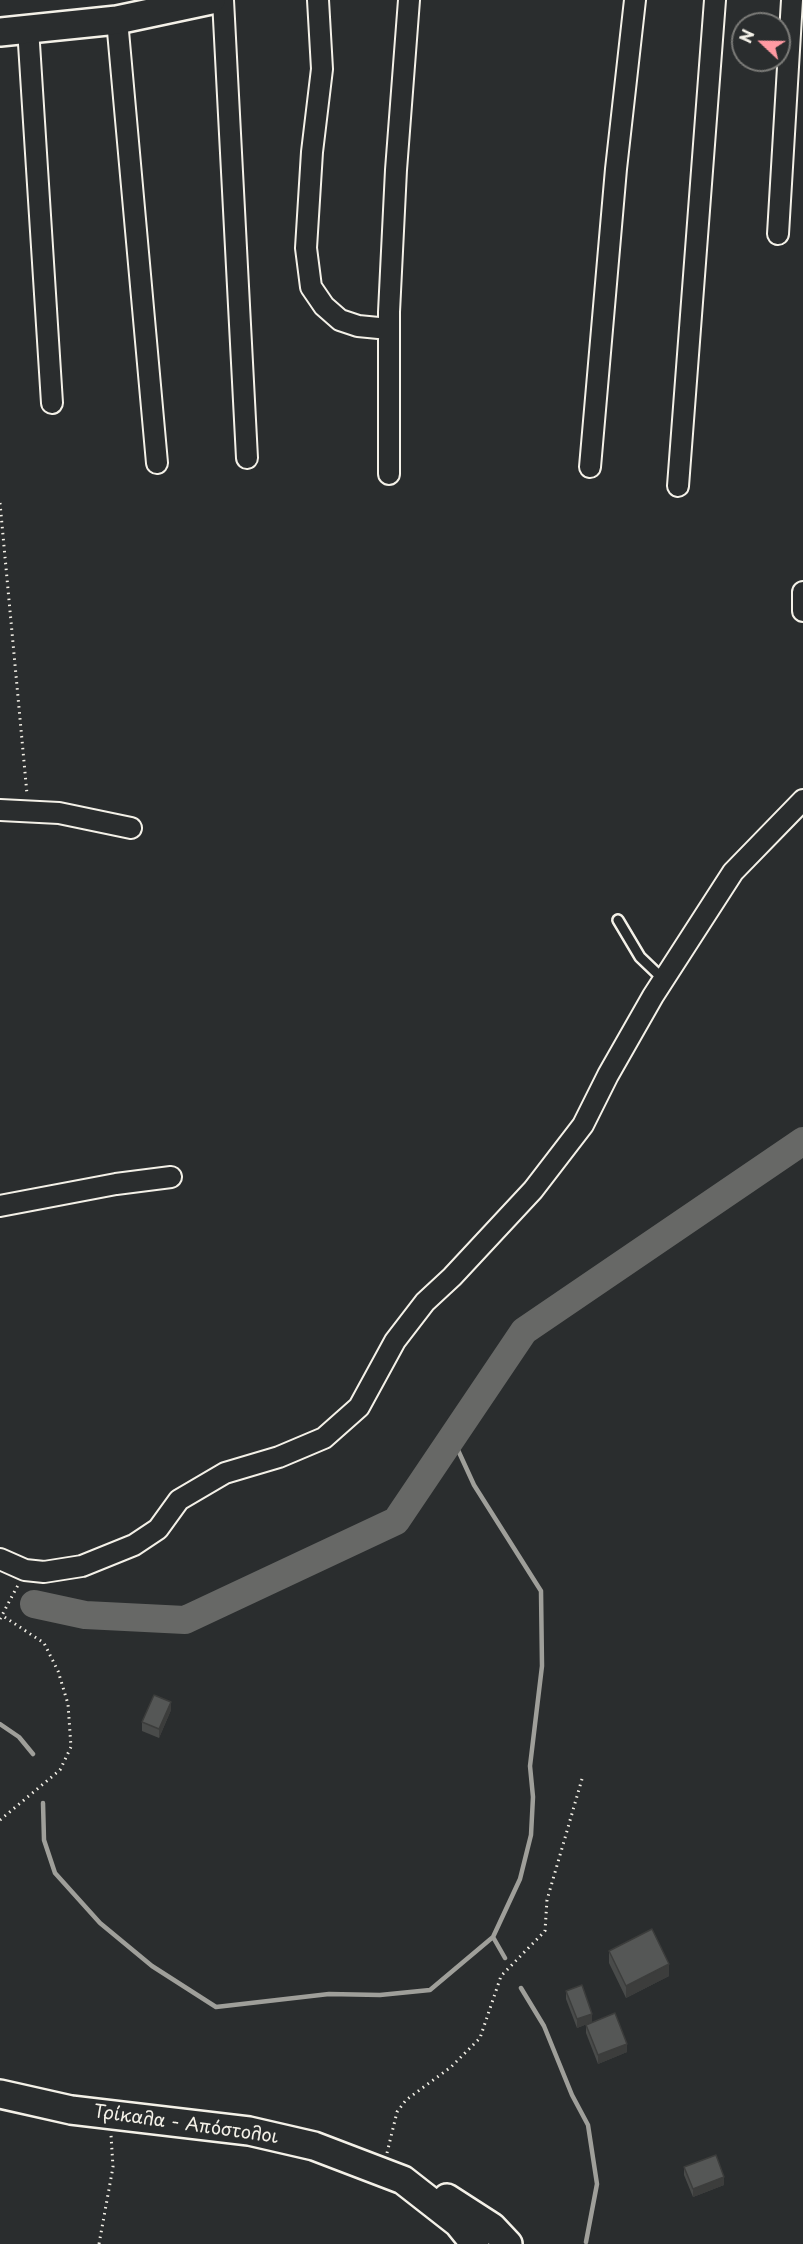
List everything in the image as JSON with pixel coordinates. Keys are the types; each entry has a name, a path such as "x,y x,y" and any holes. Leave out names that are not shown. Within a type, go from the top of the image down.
{"street":[{"path":"0,32 117,20 210,0"},
{"path":"223,0 248,458"},
{"path":"318,0 322,69 312,152 306,239 311,287 324,306 340,320 358,326 389,329"},
{"path":"389,474 389,329 396,170 409,0"},
{"path":"590,467 616,169 635,0"},
{"path":"678,486 715,0"},
{"path":"778,234 792,0"},
{"path":"117,20 157,463"},
{"path":"28,28 52,403"},
{"path":"803,592 803,611"},
{"path":"0,1559 25,1570 44,1572 82,1566 134,1545 158,1529 179,1500 225,1473 279,1456 324,1438 359,1407 395,1341 419,1310 533,1190 583,1125 608,1075 663,980 733,872 803,800"},
{"path":"0,810 59,813 131,828"},
{"path":"0,1206 116,1184 171,1177"},
{"name":"Τρίκαλα - Απόστολοι","path":"0,2094 71,2110 278,2136 417,2182 466,2209 492,2227 508,2244"},
{"name":"Τρίκαλα - Απόστολοι","path":"392,2175 458,2223 475,2244"}],"lane":[{"path":"618,920 640,957 663,980"}],"path":[{"path":"0,503 28,811"},
{"path":"0,1820 60,1770 70,1747 68,1704 58,1671 44,1643 2,1618 25,1570"},
{"path":"392,2175 397,2112 406,2100 451,2067 480,2038 501,1976 545,1931 547,1900 582,1779"},
{"path":"99,2244 113,2167 111,2115"}],"building":[{"path":"154,1695 171,1702 159,1729 142,1722"},
{"path":"652,1929 669,1964 626,1986 609,1951"},
{"path":"582,1985 592,2014 577,2019 566,1991"},
{"path":"615,2013 627,2044 598,2055 586,2025"},
{"path":"716,2155 724,2177 693,2189 684,2167"}],"waterway":[{"path":"34,1604 85,1615 185,1620 396,1521 524,1331 803,1141"},
{"path":"452,1437 474,1485 541,1591 542,1666 530,1766 533,1797 531,1835 520,1879 493,1937 505,1958"},
{"path":"0,1724 19,1737 33,1754"},
{"path":"43,1803 44,1840 55,1873 100,1923 152,1966 216,2007 329,1994 380,1995 430,1990 493,1937"},
{"path":"521,1988 544,2026 572,2095 588,2125 597,2184 586,2242"}]}
